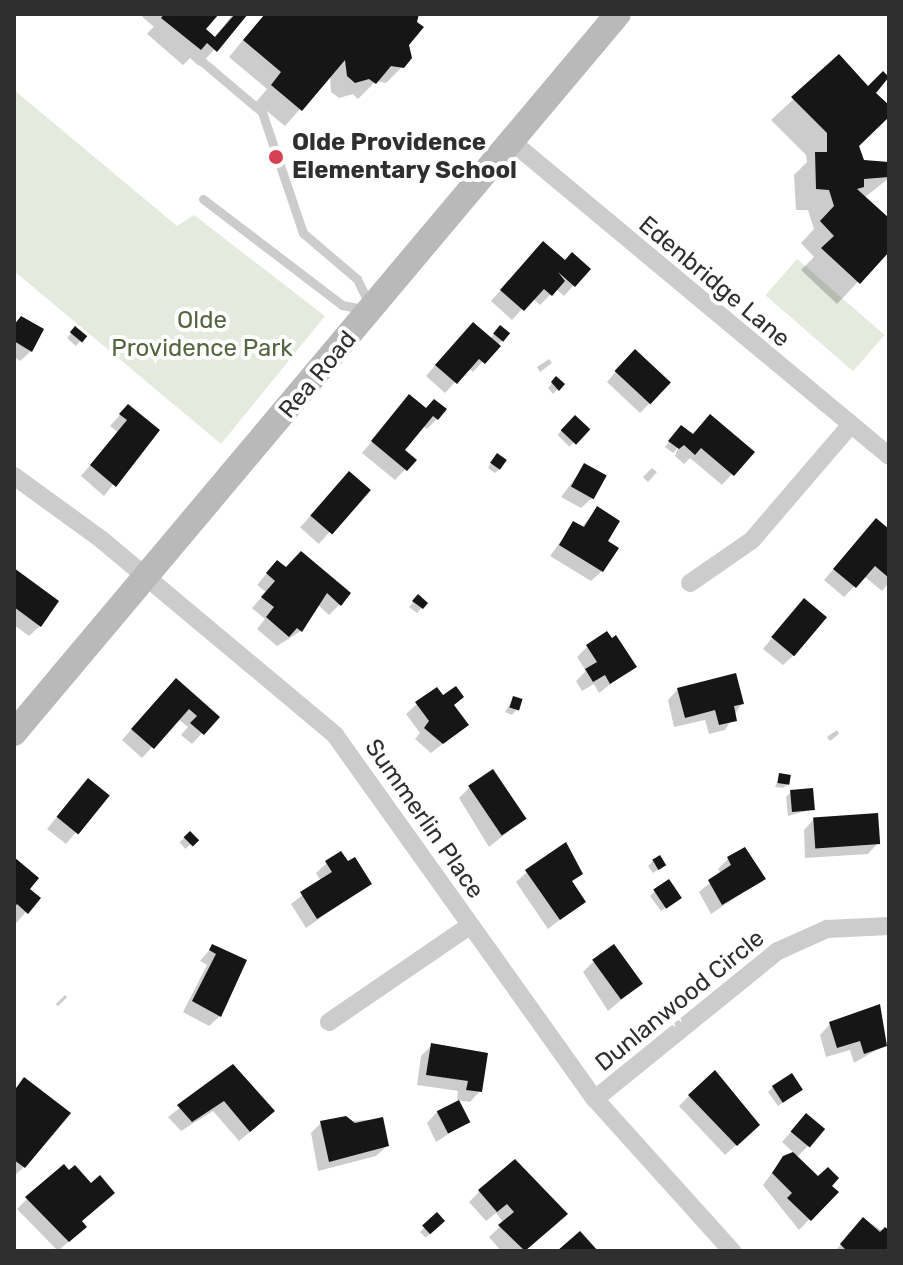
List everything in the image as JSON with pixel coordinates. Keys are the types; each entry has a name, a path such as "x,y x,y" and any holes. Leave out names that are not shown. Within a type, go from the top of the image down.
{"main road":[{"name":"Rea Road","path":"14,733 372,311 618,14"}],"street":[{"name":"Edenbridge Lane","path":"511,141 849,427 889,456"},
{"path":"690,583 752,540 849,427"},
{"name":"Summerlin Place","path":"14,476 147,578 335,735 595,1099 732,1251"},
{"path":"329,1022 469,926"},
{"name":"Dunlanwood Circle","path":"595,1099 778,951 827,929 889,926"}],"lane":[{"path":"146,14 262,112 303,233 357,279 372,311"},
{"path":"203,199 342,305 372,311"}],"green space":[{"name":"Olde Providence Park","path":"14,90 177,226 194,215 325,316 221,444 14,271"},
{"path":"797,259 885,335 853,371 766,295"}],"building":[{"path":"164,14 219,14 206,29 215,37 235,14 248,14 217,52 207,43 201,50 161,18"},
{"name":"Olde Providence Elementary School","path":"265,14 419,14 417,22 424,27 409,45 412,58 404,68 391,66 376,84 369,79 355,83 347,76 345,60 302,111 271,85 281,72 243,40"},
{"path":"839,54 868,86 883,71 889,77 876,93 889,105 889,117 859,146 864,160 889,162 889,177 864,179 864,187 857,189 889,218 889,252 860,284 821,248 834,236 820,221 834,206 829,190 816,189 815,152 827,152 827,133 791,97"},
{"path":"543,241 565,260 572,252 591,269 575,287 558,272 565,281 552,296 544,289 524,311 500,290"},
{"path":"21,316 44,329 32,352 14,341 14,325"},
{"path":"473,322 501,346 485,364 479,359 457,384 435,365"},
{"path":"500,325 510,333 503,342 493,334"},
{"path":"75,326 87,336 82,342 70,332"},
{"path":"635,349 671,382 650,404 615,371"},
{"path":"556,376 565,384 559,391 551,382"},
{"path":"409,394 426,408 434,399 447,409 438,420 433,416 405,450 417,460 407,471 371,441"},
{"path":"128,404 160,430 116,487 90,465 127,420 119,414"},
{"path":"710,414 755,452 734,476 701,448 695,455 684,445 679,449 668,441 681,425 693,434"},
{"path":"575,415 590,429 576,445 561,430"},
{"path":"497,453 507,460 500,470 490,463"},
{"path":"584,463 607,476 594,499 571,487"},
{"path":"349,471 371,490 332,535 310,516"},
{"path":"597,506 620,521 608,541 619,548 603,572 559,545 573,521 584,527"},
{"path":"876,518 889,529 889,578 875,566 856,588 833,569"},
{"path":"301,551 351,593 341,606 327,593 302,632 297,628 289,637 266,617 274,607 261,597 275,581 266,573 277,560 286,567"},
{"path":"14,568 59,601 41,627 14,607"},
{"path":"418,594 428,603 423,609 412,601"},
{"path":"804,598 827,617 794,656 771,637"},
{"path":"607,631 612,638 616,635 637,667 610,684 605,675 593,682 585,669 597,662 586,645"},
{"path":"736,673 744,704 734,706 737,721 719,725 715,710 685,718 677,688"},
{"path":"176,678 220,717 204,735 190,723 197,716 189,709 154,749 131,729"},
{"path":"456,686 464,697 454,705 469,725 443,744 424,728 429,721 415,702 437,687 443,695"},
{"path":"513,696 523,699 519,710 509,707"},
{"path":"493,769 527,819 502,836 468,786"},
{"path":"779,773 791,775 789,785 777,783"},
{"path":"88,778 110,796 78,834 57,817"},
{"path":"813,788 815,810 792,812 790,790"},
{"path":"878,813 880,844 815,848 813,818"},
{"path":"190,831 199,840 193,847 184,837"},
{"path":"566,842 583,874 572,881 586,902 560,920 525,870"},
{"path":"745,847 766,879 722,905 708,880 731,865 727,857"},
{"path":"341,851 348,861 355,857 372,884 317,919 300,892 332,872 325,861"},
{"path":"660,855 666,865 658,870 652,860"},
{"path":"14,857 39,878 30,889 41,898 28,914 17,904 14,908"},
{"path":"669,879 682,898 666,909 653,890"},
{"path":"212,944 247,960 221,1017 192,1001 216,954 209,950"},
{"path":"614,944 643,984 621,1000 592,960"},
{"path":"880,1004 887,1046 864,1054 860,1041 837,1048 829,1022"},
{"path":"431,1043 488,1053 482,1092 466,1090 468,1081 426,1075"},
{"path":"233,1064 275,1111 250,1132 224,1101 192,1122 177,1105"},
{"path":"715,1070 760,1125 737,1146 688,1095"},
{"path":"792,1073 803,1090 783,1103 772,1086"},
{"path":"24,1077 71,1113 25,1168 14,1160 14,1091"},
{"path":"459,1100 470,1122 448,1134 437,1111"},
{"path":"806,1113 825,1129 810,1147 791,1131"},
{"path":"346,1116 355,1123 383,1117 389,1146 329,1162 320,1121"},
{"path":"793,1152 818,1176 828,1167 839,1178 832,1186 839,1192 811,1221 787,1198 792,1193 772,1173 783,1156"},
{"path":"515,1159 568,1214 525,1251 498,1225 514,1212 507,1204 497,1212 478,1190"},
{"path":"64,1164 69,1170 75,1165 91,1183 100,1175 115,1193 82,1221 87,1227 69,1242 25,1197"},
{"path":"437,1212 445,1221 430,1234 422,1225"},
{"path":"863,1217 880,1232 885,1227 889,1230 889,1251 847,1251 840,1244"},
{"path":"580,1231 598,1251 557,1251"}],"place":[{"name":"Olde Providence Elementary School","path":"276,157"}]}
